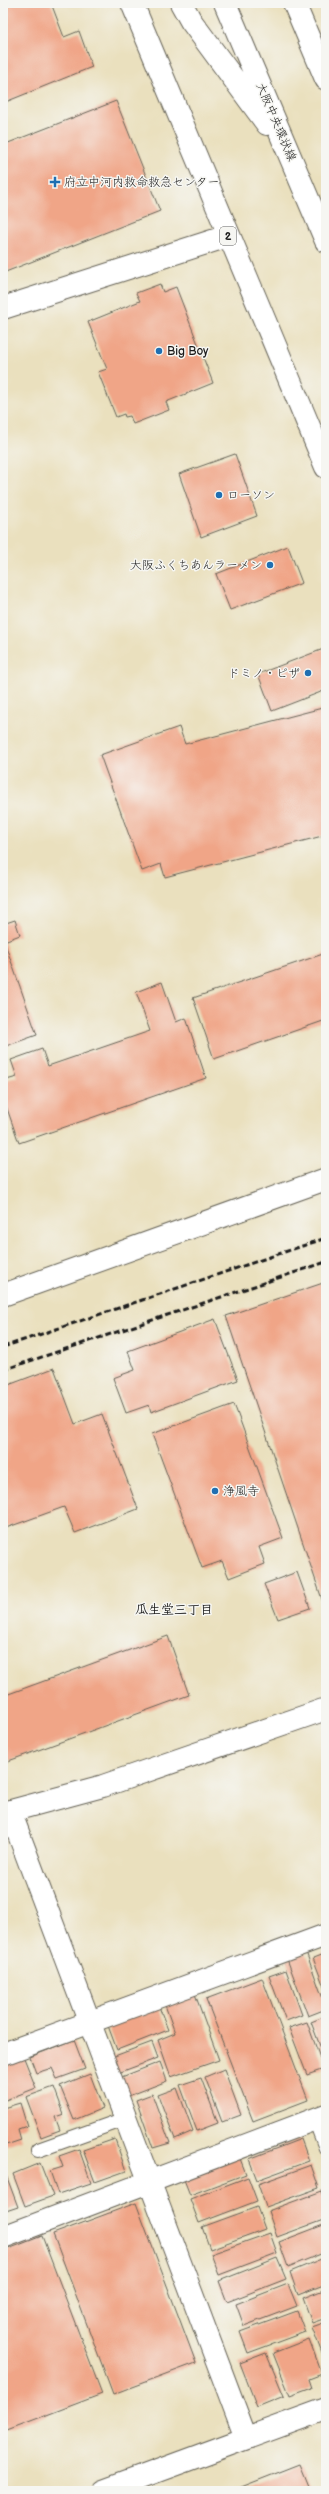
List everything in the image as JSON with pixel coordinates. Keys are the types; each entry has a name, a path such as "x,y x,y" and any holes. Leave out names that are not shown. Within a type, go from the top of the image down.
{"main road":[{"name":"2","path":"132,3 228,236 326,467"},
{"path":"181,3 191,21 289,154"},
{"name":"大阪中央環状線","path":"225,3 326,241"},
{"path":"294,3 326,79"},
{"path":"3,308 228,236"},
{"path":"3,1295 326,1179"},
{"path":"246,2438 89,2022 6,1812 103,1786 326,1709"},
{"path":"3,2054 326,1935"},
{"path":"3,2237 320,2117"},
{"path":"103,2491 326,2409"}],"lane":[{"path":"320,2117 326,2148"},
{"path":"38,2150 125,2119"}],"building":[{"path":"3,3 51,3 64,37 79,31 92,67 3,103"},
{"path":"116,101 160,211 3,273 3,145"},
{"path":"160,284 163,292 176,287 213,383 166,402 169,410 133,424 130,416 125,417 124,414 116,417 98,372 107,369 88,322 140,301 136,293"},
{"path":"235,454 257,516 201,537 179,474"},
{"path":"288,546 302,583 230,610 216,574"},
{"path":"326,648 326,690 272,711 258,674"},
{"path":"326,707 326,835 165,877 161,864 142,871 100,755 179,727 185,744"},
{"path":"15,920 20,935 4,941 37,1035 3,1047 3,924"},
{"path":"326,953 326,1020 214,1059 193,998"},
{"path":"162,982 176,1022 186,1018 206,1078 19,1143 3,1097 3,1081 17,1077 11,1060 42,1049 48,1066 150,1031 136,992"},
{"path":"326,1282 326,1611 226,1316"},
{"path":"215,1319 238,1380 151,1412 149,1405 126,1413 113,1378 135,1370 128,1351"},
{"path":"54,1368 75,1424 102,1414 138,1509 75,1533 64,1507 3,1529 3,1387"},
{"path":"234,1404 283,1538 259,1547 265,1564 229,1578 222,1561 202,1568 152,1434"},
{"path":"297,1572 310,1608 278,1619 264,1584"},
{"path":"168,1636 189,1695 3,1763 3,1696"},
{"path":"306,1952 326,2007 326,2009 308,2016 287,1959"},
{"path":"326,1953 326,1992 313,1958"},
{"path":"286,1970 302,2015 286,2021 269,1976"},
{"path":"262,1978 308,2100 253,2121 206,1999"},
{"path":"195,1994 219,2060 171,2077 158,2040 175,2033 165,2005"},
{"path":"158,2004 168,2030 117,2050 107,2023"},
{"path":"326,2016 326,2062 311,2022"},
{"path":"307,2022 324,2069 307,2075 289,2028"},
{"path":"74,2040 85,2069 57,2079 52,2068 36,2073 30,2057"},
{"path":"152,2042 158,2058 118,2073 112,2057"},
{"path":"24,2058 36,2088 3,2101 3,2066"},
{"path":"160,2062 167,2081 126,2097 119,2078"},
{"path":"224,2069 241,2115 222,2122 205,2077"},
{"path":"90,2074 103,2108 74,2120 60,2086"},
{"path":"201,2078 218,2123 197,2131 180,2085"},
{"path":"54,2087 64,2114 55,2117 60,2130 41,2137 26,2097"},
{"path":"177,2088 193,2131 175,2139 158,2095"},
{"path":"152,2094 170,2143 153,2148 136,2100"},
{"path":"20,2103 27,2126 18,2129 21,2140 3,2146 3,2108"},
{"path":"115,2139 126,2171 95,2182 83,2150"},
{"path":"301,2139 309,2161 257,2180 249,2159"},
{"path":"79,2149 91,2183 58,2194 50,2171 63,2167 59,2156"},
{"path":"239,2156 246,2174 190,2195 183,2177"},
{"path":"40,2163 53,2196 25,2206 13,2174"},
{"path":"311,2165 319,2188 266,2207 258,2184"},
{"path":"3,2167 18,2207 3,2212"},
{"path":"248,2177 257,2201 199,2223 190,2199"},
{"path":"322,2191 326,2203 326,2219 277,2237 268,2211"},
{"path":"136,2203 196,2363 113,2394 53,2234"},
{"path":"257,2207 265,2229 210,2249 202,2227"},
{"path":"326,2224 326,2252 288,2267 279,2242"},
{"path":"270,2233 277,2253 219,2275 211,2254"},
{"path":"42,2236 102,2394 7,2430 3,2419 3,2251"},
{"path":"326,2257 326,2284 298,2295 290,2272"},
{"path":"277,2258 286,2279 227,2302 219,2281"},
{"path":"288,2284 297,2306 244,2326 236,2304"},
{"path":"326,2289 326,2318 312,2323 303,2298"},
{"path":"297,2311 305,2332 248,2353 240,2332"},
{"path":"326,2322 326,2364 312,2327"},
{"path":"309,2339 322,2374 309,2379 312,2388 290,2396 273,2353"},
{"path":"266,2353 284,2396 257,2407 240,2363"},
{"path":"300,2464 311,2491 231,2491"}],"railway":[{"path":"3,1347 326,1238"},
{"path":"3,1370 326,1262"}],"place":[{"name":"府立中河内救命救急センター","path":"55,182"},
{"name":"Big Boy","path":"159,351"},
{"name":"ローソン","path":"219,495"},
{"name":"大阪ふくちあんラーメン","path":"270,565"},
{"name":"ドミノ・ピザ","path":"308,673"},
{"name":"浄風寺","path":"215,1491"}],"district":[{"name":"瓜生堂三丁目","path":"174,1610"}]}
